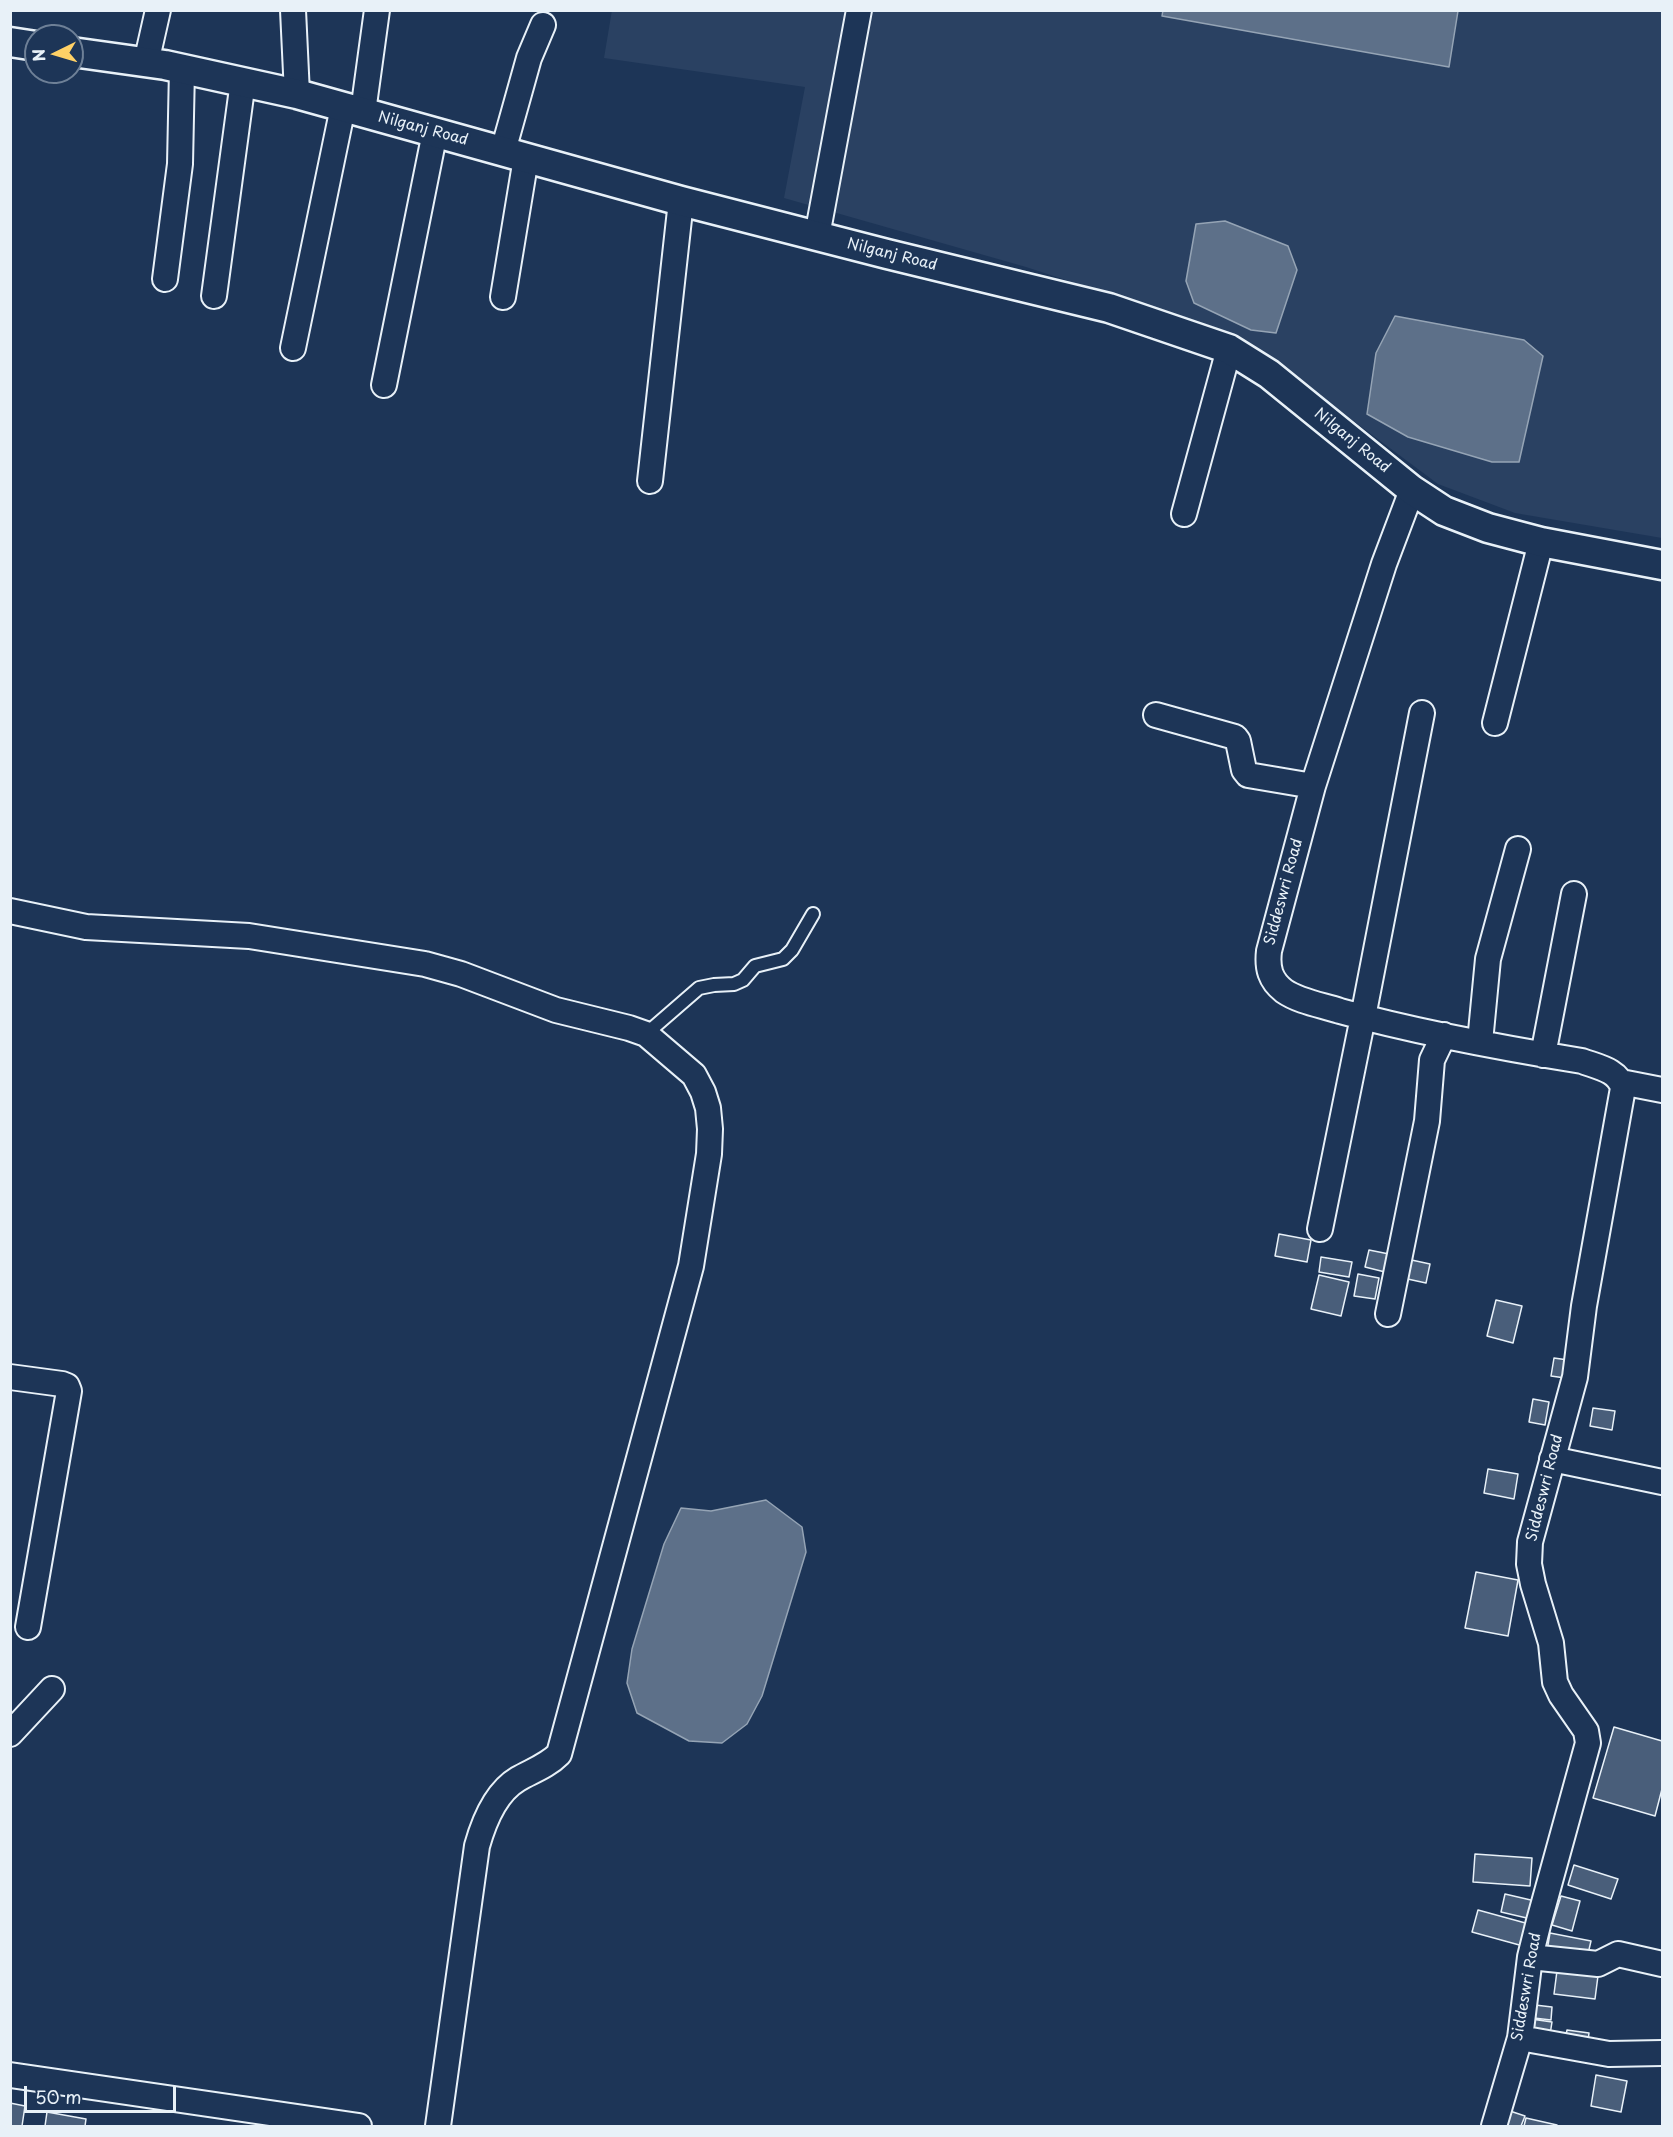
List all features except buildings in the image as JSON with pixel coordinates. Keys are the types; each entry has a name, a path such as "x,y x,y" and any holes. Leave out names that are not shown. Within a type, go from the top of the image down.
{"street":[{"path":"146,63 158,10"},
{"path":"293,10 297,94"},
{"path":"293,348 377,10"},
{"path":"818,236 859,10"},
{"path":"503,297 515,154 529,58 543,24"},
{"name":"Nilganj Road","path":"84,53 182,69 297,94 681,201 1109,308 1229,349 1269,374 1412,490 1444,511 1488,528 1541,542 1662,565"},
{"path":"165,279 180,164 182,69"},
{"path":"214,296 243,81"},
{"path":"384,385 435,132"},
{"path":"650,481 681,201"},
{"path":"1184,514 1229,349"},
{"name":"Siddeswri Road","path":"1412,490 1384,564 1313,786 1269,951 1268,964 1272,979 1284,991 1298,998 1364,1017 1543,1055 1582,1061 1616,1075 1621,1082 1623,1095 1584,1306 1575,1377 1530,1542 1529,1564 1551,1642 1555,1682 1561,1695 1586,1731 1588,1743 1530,1957 1520,2038 1494,2127"},
{"path":"1495,723 1541,542"},
{"path":"1320,1229 1364,1017 1422,713"},
{"path":"1156,716 1235,737 1238,741 1244,770 1248,775 1313,786"},
{"path":"1480,1042 1488,959 1518,849"},
{"path":"1543,1055 1574,894"},
{"path":"10,911 86,927 249,936 404,960 462,974 556,1010 646,1034 694,1075 703,1092 708,1108 709,1154 691,1266 559,1754 548,1764 517,1780 504,1790 480,1834 438,2127"},
{"path":"1388,1314 1427,1121 1432,1060 1444,1035"},
{"name":"Siddeswri Road","path":"1621,1082 1662,1090"},
{"path":"10,1377 62,1384 67,1386 69,1391 28,1627"},
{"path":"1552,1459 1662,1482"},
{"path":"10,1734 52,1689"},
{"path":"1530,1957 1598,1964 1618,1954 1662,1964"},
{"path":"1520,2038 1609,2054 1662,2053"},
{"path":"10,2075 359,2127"}],"lane":[{"path":"646,1034 699,988 714,984 734,984 743,980 754,966 783,959 792,950 813,914"}],"shaded area":[{"path":"612,10 1662,11 1662,538 1515,513 1438,484 1241,337 1026,267 784,198 805,87 604,58"},
{"path":"1163,10 1458,11 1449,67 1162,16"},
{"path":"1225,221 1288,246 1297,270 1276,333 1251,330 1194,303 1186,281 1196,224"},
{"path":"1395,316 1524,340 1543,356 1519,462 1492,462 1408,437 1367,414 1376,353"},
{"path":"766,1500 802,1527 806,1552 762,1696 747,1724 722,1743 689,1741 637,1713 627,1683 632,1649 664,1544 681,1508 711,1511"}]}
